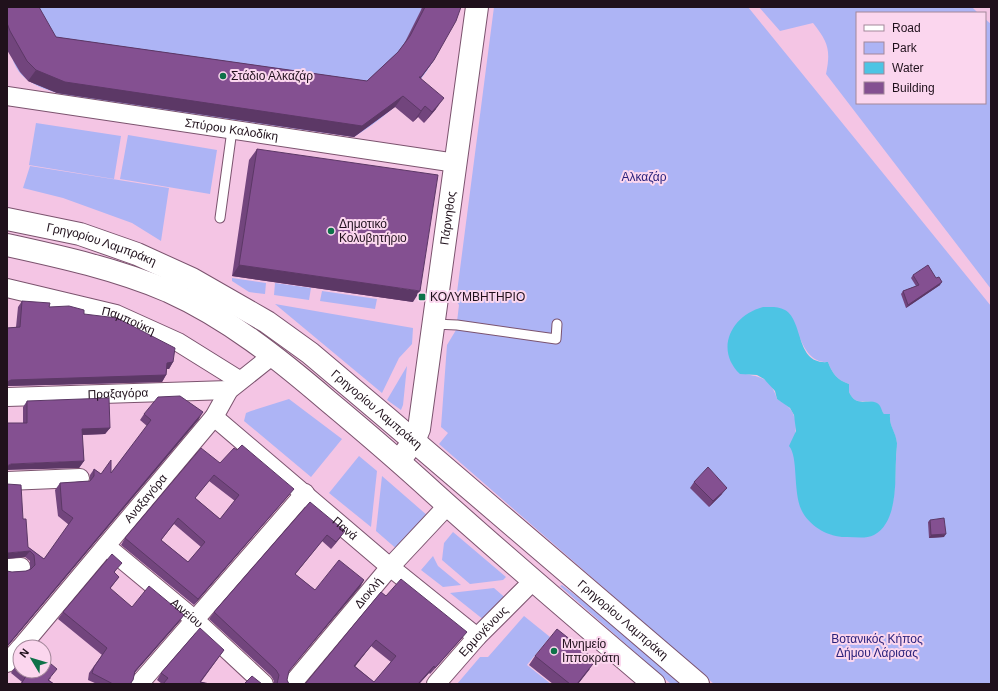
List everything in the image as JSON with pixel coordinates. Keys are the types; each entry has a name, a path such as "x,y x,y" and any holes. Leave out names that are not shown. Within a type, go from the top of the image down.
{"main road":[{"name":"Πάρνηθος","path":"417,435 434,324 477,7"},
{"name":"Γρηγορίου Λαμπράκη","path":"7,219 67,231 96,239 165,266 215,291 267,322 417,435 465,485 698,684"},
{"name":"Γρηγορίου Λαμπράκη","path":"7,245 69,258 123,274 168,291 214,315 273,355 398,461 654,684"},
{"path":"398,461 417,435"},
{"path":"448,505 465,485"}],"street":[{"name":"Σπύρου Καλοδίκη","path":"7,96 456,163"},
{"name":"Παμπούκη","path":"7,288 116,314 178,342 234,385"},
{"name":"Αναξαγόρα","path":"28,639 214,417 234,385 273,355"},
{"name":"Πραξαγόρα","path":"7,397 234,385"},
{"name":"Πανά","path":"214,417 390,567 477,637"},
{"path":"7,481 80,478"},
{"path":"139,684 305,493"},
{"name":"Διοκλή","path":"292,684 390,567 448,505"},
{"name":"Αινείου","path":"106,546 194,619 264,684"},
{"name":"Ερμογένους","path":"436,684 477,637 534,580"}],"lane":[{"path":"220,218 232,130"},
{"path":"434,324 457,325 556,339 557,324"}],"green space":[{"name":"Στάδιο Αλκαζάρ","path":"7,7 457,7 438,53 422,78 391,110 367,129 354,137 76,98 49,91 25,78 14,63"},
{"name":"Αλκαζάρ","path":"494,7 748,7 991,306 991,684 714,684 439,444 448,433 441,427 447,345 456,330 459,305 456,300","holes":["800,338 810,355 823,362 828,362 831,370 836,376 849,384 849,392 854,399 857,401 873,402 884,414 890,414 897,443 894,495 887,520 881,529 871,535 859,537 831,534 807,518 794,452 796,425 793,413 787,406 777,399 773,389 767,382 761,378 737,370 732,363 729,346"]},
{"path":"759,7 972,7 977,12 856,12 856,104 986,104 986,20 991,24 991,289 826,74 828,59 827,47 825,41 813,23 780,31"},
{"path":"36,123 121,136 114,179 29,165"},
{"path":"128,135 217,150 210,194 120,179"},
{"path":"30,166 169,188 161,241 132,223 63,198 23,188"},
{"path":"232,278 266,283 265,294 249,292 232,281"},
{"path":"275,283 311,288 309,300 274,295"},
{"path":"322,291 377,299 375,309 320,301"},
{"path":"275,304 413,328 412,344 399,358 382,393"},
{"path":"407,366 403,405 401,410 387,400"},
{"path":"289,399 342,439 311,477 244,421 246,413"},
{"path":"359,456 377,471 371,527 329,493"},
{"path":"382,476 428,516 399,551 376,531"},
{"path":"453,532 506,577 503,580 470,584 442,560 444,543"},
{"path":"433,556 438,566 461,585 443,587 421,570"},
{"path":"562,585 611,622 682,684 671,684 560,586"},
{"path":"494,588 509,601 489,624 450,593"},
{"path":"524,616 550,637 527,665 551,684 457,684 480,657 488,657"}],"water":[{"path":"763,307 777,307 785,310 795,323 801,341 810,357 817,361 828,362 831,370 836,376 849,384 849,392 855,400 877,403 884,414 890,414 897,443 894,500 887,521 882,529 874,535 861,538 841,537 828,534 811,523 803,513 798,496 794,459 789,446 796,431 794,415 790,408 777,399 775,391 764,379 757,375 740,374 732,364 728,354 730,334 735,325 752,311"}],"building":[{"name":"Στάδιο Αλκαζάρ","path":"7,7 39,7 56,37 367,81 398,52 410,36 425,7 461,7 456,21 434,60 421,77 419,77 444,98 432,112 425,106 421,111 403,96 362,126 65,82 36,70 27,61 7,23"},
{"name":"Δημοτικό Κολυβητήριο","path":"257,149 438,175 420,291 239,265"},
{"path":"928,265 936,278 939,277 942,282 908,305 903,291 919,285 913,275"},
{"path":"22,301 50,303 49,307 69,306 84,310 84,314 117,318 175,348 173,362 167,363 166,375 11,380 7,382 7,328 20,327"},
{"path":"180,396 203,412 7,646 7,571 26,571 35,565 34,555 30,551 7,553 7,484 21,485 23,519 26,519 28,547 44,559 73,518 62,510 60,483 90,481 94,476 94,469 101,474 111,460 111,473 151,420 144,414 158,397"},
{"path":"109,398 110,428 82,429 84,461 11,464 7,466 7,423 27,423 27,401"},
{"path":"242,445 294,489 198,599 125,538 201,448 220,463 234,448 237,450","holes":["214,475 239,495 220,519 195,498","178,518 205,542 188,562 161,540"]},
{"path":"708,467 727,488 713,501 694,482"},
{"path":"310,502 345,531 336,542 327,535 295,574 315,590 339,560 364,580 289,671 287,680 289,684 277,684 279,675 276,670 214,612"},
{"path":"944,518 946,534 931,535 930,520"},
{"path":"112,554 122,563 114,572 119,577 110,588 132,607 149,586 184,615 135,671 133,680 130,684 113,684 92,673 94,667 107,648 63,612"},
{"path":"401,579 467,632 435,668 434,666 418,684 305,684 381,592 386,596","holes":["376,640 396,656 374,682 354,666"]},
{"path":"200,628 224,650 200,682 210,684 163,684 168,678 161,673"},
{"name":"Μνημείο Ιπποκράτη","path":"557,629 596,660 577,684 570,684 535,656"},
{"path":"52,665 57,669 52,675"},
{"path":"252,676 262,684 244,684"},
{"path":"24,679 49,679 48,680 54,684 21,684"}],"place":[{"name":"Στάδιο Αλκαζάρ","path":"223,76"},
{"name":"Δημοτικό Κολυβητήριο","path":"331,231"},
{"name":"ΚΟΛΥΜΒΗΤΗΡΙΟ","path":"422,297"},
{"name":"Μνημείο Ιπποκράτη","path":"554,651"}],"park label":[{"name":"Βοτανικός Κήπος Δήμου Λάρισας","path":"877,646"}]}
